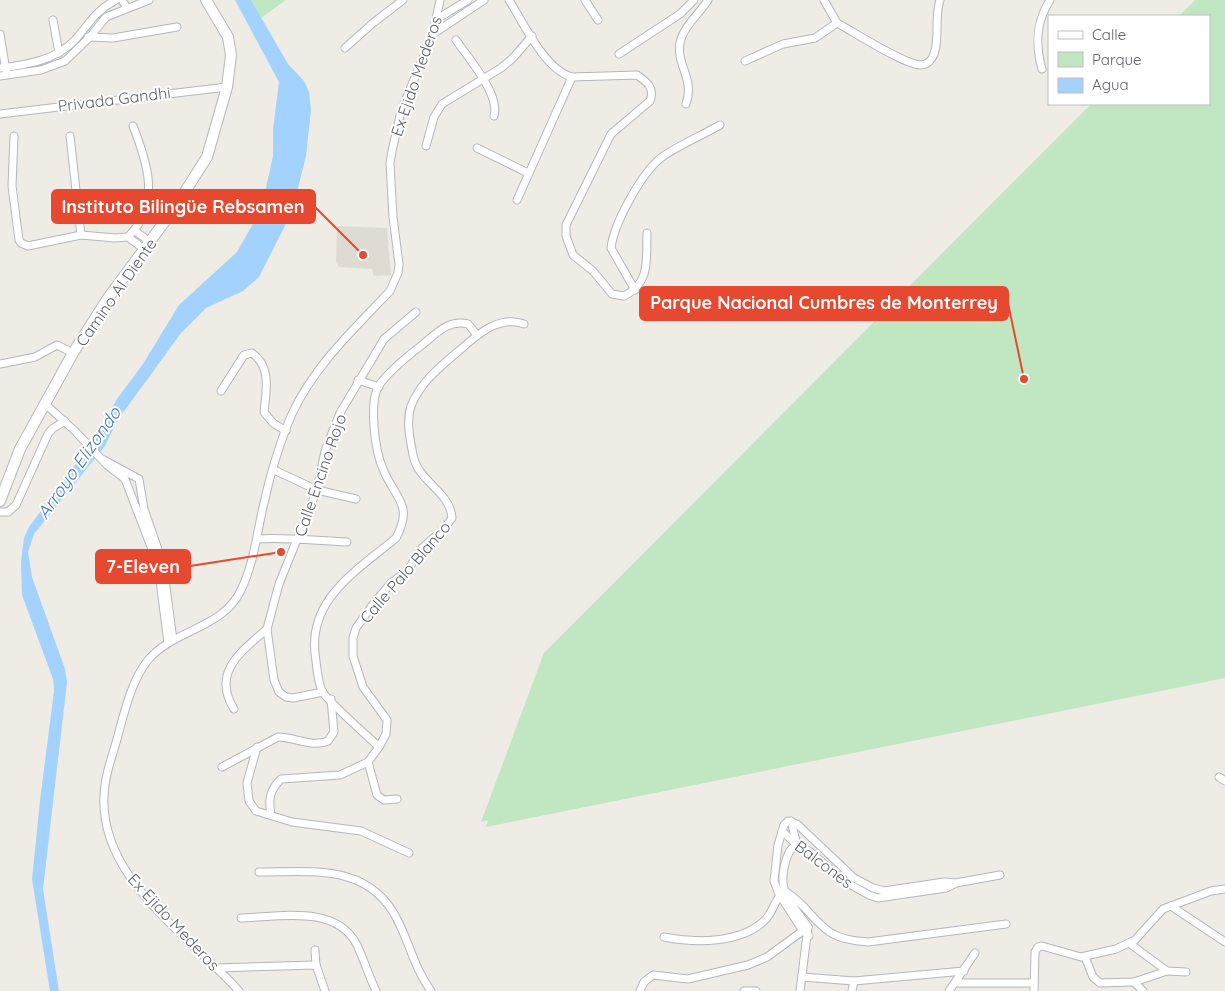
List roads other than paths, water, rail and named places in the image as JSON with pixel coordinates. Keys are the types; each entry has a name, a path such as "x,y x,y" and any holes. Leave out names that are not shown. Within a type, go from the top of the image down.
{"street":[{"path":"3,68 46,59 59,53 80,34 92,16 116,0"},
{"path":"122,0 127,8"},
{"path":"0,34 3,76 41,70 65,61 90,37 106,17 149,0"},
{"name":"Camino Al Diente","path":"0,500 20,449 73,354 108,298 207,157 214,138 227,87 231,55 228,37 206,0"},
{"path":"345,48 372,23 403,0"},
{"name":"Ex Ejido Mederos","path":"239,991 144,896 127,873 117,855 109,833 105,786 140,671 148,660 170,642 208,624 230,608 241,590 258,539 264,500 292,415 306,389 334,350 390,291 398,273 390,163 402,111 433,34 440,0"},
{"path":"437,19 468,0"},
{"path":"433,34 484,0"},
{"path":"509,0 553,67 562,74 572,77 637,75 651,88 652,98 647,105 619,125 611,134 565,229 569,250 573,255 593,271 608,291 624,296 635,290 644,279 647,233"},
{"path":"585,0 598,20"},
{"path":"619,54 680,14 694,0"},
{"path":"686,104 690,90 680,54 680,41 708,0"},
{"path":"824,0 837,22 892,54 917,65 923,65 931,60 936,50 936,22 940,0"},
{"path":"1042,69 1037,52 1039,25 1050,0"},
{"path":"53,20 59,53"},
{"path":"745,61 782,44 814,38 837,22"},
{"path":"80,34 90,37 113,38 177,27"},
{"path":"426,146 434,117 446,99 483,80 513,58 532,36"},
{"path":"456,40 483,80 495,102 494,116"},
{"path":"517,200 572,77"},
{"name":"Privada Gandhi","path":"0,114 227,87"},
{"path":"635,290 611,248 617,227 633,194 661,158 720,125"},
{"path":"128,237 141,221 149,195 146,166 133,126"},
{"path":"14,136 12,186 18,240 21,244 28,246 81,234 115,238 128,237 147,245"},
{"path":"70,136 81,234"},
{"path":"477,148 528,173"},
{"path":"134,230 147,245"},
{"name":"Calle Encino Rojo","path":"323,692 293,698 286,697 279,692 274,680 267,629 279,584 317,490 324,451 340,413 384,339 416,312"},
{"path":"271,814 269,804 272,790 281,779 340,775 368,762 379,747 323,692 313,646 313,637 321,611 332,594 350,576 396,538 404,517 402,500 383,470 379,459 374,411 379,386 408,356 445,326 454,323 468,324 477,335 503,322 511,321 524,324"},
{"name":"Calle Palo Blanco","path":"379,747 386,734 386,720 363,687 353,656 353,638 356,628 374,603 392,583 408,570 421,550 452,518 448,502 429,484 417,468 413,457 408,421 416,396 430,375 477,335"},
{"path":"0,364 42,354 57,345 73,354"},
{"path":"221,391 244,354 252,353 259,358 266,370 264,412 273,423 286,431"},
{"path":"358,380 379,386"},
{"path":"44,403 65,421 102,458 106,465 128,476 139,479 144,509 160,552 170,642"},
{"path":"0,512 8,512 16,505 48,434 52,429 65,421"},
{"path":"274,470 317,490 356,498"},
{"path":"128,476 131,493 163,581"},
{"path":"131,493 142,492"},
{"path":"258,539 279,538 298,541 347,542"},
{"path":"234,709 227,694 227,674 230,665 236,657 267,629"},
{"path":"222,768 278,737 313,744 328,741 334,732 331,699"},
{"path":"257,747 248,783 249,800 256,811 271,814 292,822 361,831 409,853"},
{"path":"368,762 377,795 384,800 397,799"},
{"path":"790,821 782,831 774,881 807,932 800,991"},
{"path":"664,937 706,940 742,933 764,921 776,906 781,892 781,878 786,859 792,847 797,846 790,821"},
{"name":"Balcones","path":"790,821 854,878 873,888 884,891 944,882 956,884"},
{"name":"Balcones","path":"782,831 797,846 809,851 856,889 878,898 946,888 956,884 1000,875"},
{"path":"259,872 337,873 359,881 372,890 392,911 417,968 431,991"},
{"path":"956,983 1034,987 1035,952 1038,947 1042,946 1085,957 1135,940 1160,912 1171,906 1225,889"},
{"path":"781,892 792,895 829,933 849,941 868,942 1006,924"},
{"path":"1171,906 1225,942"},
{"path":"241,918 314,917 336,922 344,928 357,944 376,991"},
{"path":"640,991 644,982 653,975 688,979 758,962 807,932"},
{"path":"1129,943 1167,971"},
{"path":"315,950 316,966 325,991"},
{"path":"949,991 975,953"},
{"path":"1085,957 1094,977 1100,983 1105,984 1134,982 1167,971 1186,972"},
{"path":"216,968 316,966"},
{"path":"802,977 854,981 964,971"},
{"path":"852,991 854,981"},
{"path":"1134,982 1143,991"},
{"path":"744,991 756,991"}],"water":[{"name":"Arroyo Elizondo","path":"235,0 251,0 288,64 304,81 309,92 311,110 306,156 292,212 259,277 243,291 206,308 181,333 117,421 105,446 34,534 28,552 32,577 65,669 67,682 43,889 59,991 50,991 32,879 54,691 53,679 22,595 21,562 24,538 29,527 96,437 117,399 143,364 179,305 237,252 254,222 265,192 273,156 273,130 279,82"}],"place":[{"name":"Instituto Bilingüe Rebsamen","path":"363,255"},
{"name":"Parque Nacional Cumbres de Monterrey","path":"1024,379"},
{"name":"7-Eleven","path":"281,552"}]}
